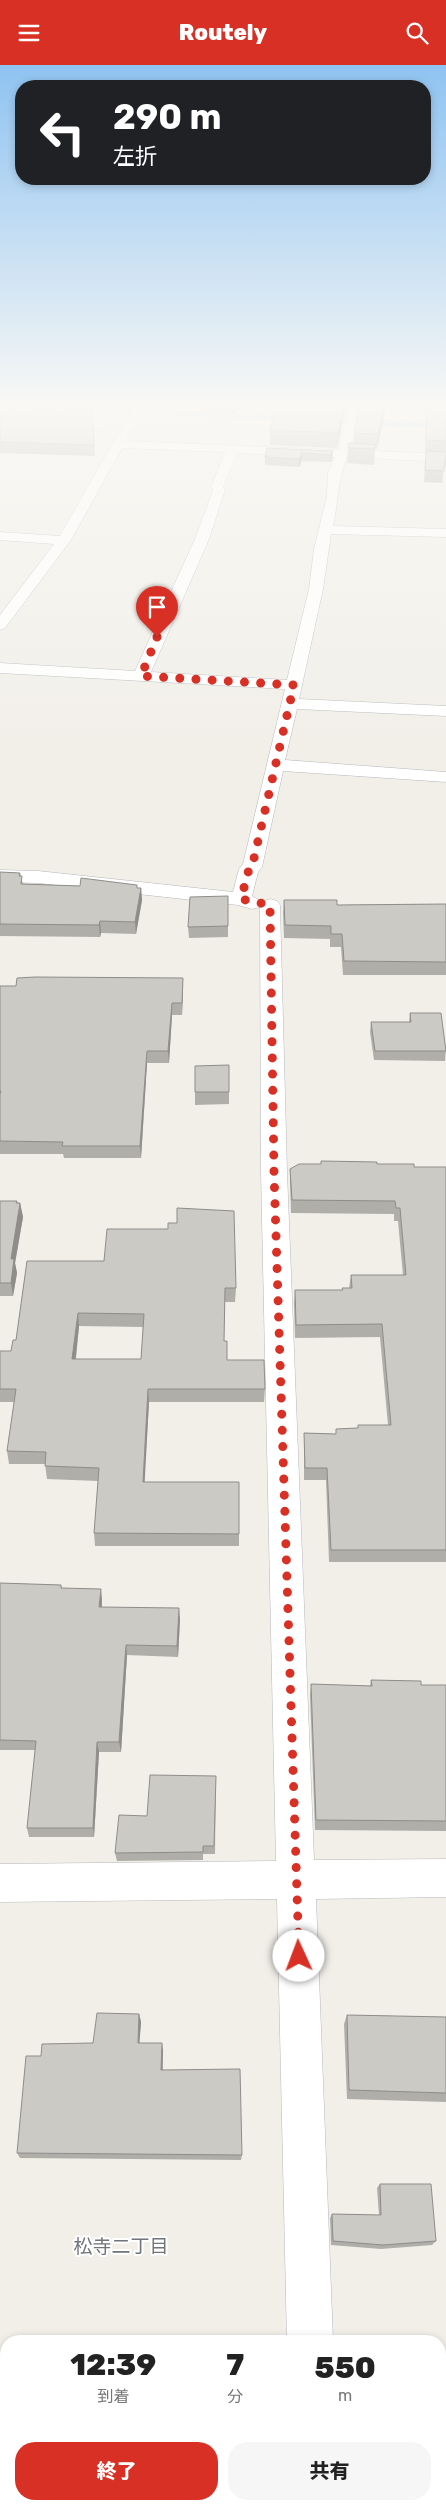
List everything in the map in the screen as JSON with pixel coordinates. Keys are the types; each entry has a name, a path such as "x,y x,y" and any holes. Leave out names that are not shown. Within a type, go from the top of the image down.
{"street":[{"path":"0,625 64,540 78,516"},
{"path":"141,676 180,586 203,541 211,516"},
{"path":"241,899 249,869 252,867 316,589 328,516"},
{"path":"325,531 446,533"},
{"path":"0,536 64,540"},
{"path":"0,668 294,685"},
{"path":"289,704 446,711"},
{"path":"274,765 446,777"},
{"path":"0,876 38,877 241,899 278,905 274,1172 310,2335"},
{"path":"0,1883 446,1879"}],"building":[{"path":"0,872 20,873 19,876 22,876 21,884 80,886 81,878 137,885 137,888 141,888 135,922 100,921 99,925 0,924"},
{"path":"228,896 228,926 188,927 190,897"},
{"path":"284,900 337,900 337,905 446,904 446,962 344,961 342,934 331,934 331,926 285,925"},
{"path":"17,978 183,978 182,1003 172,1003 168,1051 147,1051 140,1146 62,1146 63,1142 0,1141 0,986 16,986"},
{"path":"410,1013 441,1013 446,1051 375,1051 371,1022 411,1022"},
{"path":"229,1065 229,1092 195,1092 195,1066"},
{"path":"321,1161 377,1162 377,1164 414,1164 414,1167 446,1167 446,1550 331,1550 327,1468 305,1468 304,1433 336,1434 336,1429 358,1428 358,1425 391,1425 382,1324 296,1325 295,1290 343,1290 342,1288 352,1288 351,1275 406,1275 400,1208 396,1208 395,1201 292,1200 290,1169 299,1164 321,1164"},
{"path":"0,1201 17,1201 16,1203 20,1203 11,1259 14,1259 11,1283 0,1283"},
{"path":"177,1208 234,1211 236,1288 225,1288 224,1341 227,1341 227,1360 264,1360 265,1389 148,1389 143,1482 239,1482 239,1534 94,1533 99,1468 45,1466 46,1452 7,1451 16,1389 0,1389 0,1351 11,1351 13,1340 16,1340 27,1261 104,1261 107,1229 168,1229 168,1223 177,1223","holes":["78,1313 144,1314 141,1359 72,1359"]},
{"path":"0,1583 61,1585 61,1588 101,1589 99,1607 179,1608 177,1646 126,1645 119,1742 97,1742 93,1828 27,1828 36,1741 0,1740"},
{"path":"371,1680 421,1681 421,1685 446,1685 446,1821 316,1820 311,1684 372,1686"},
{"path":"150,1775 216,1776 214,1846 203,1846 203,1852 115,1853 119,1815 147,1816"},
{"path":"97,2013 139,2014 138,2043 162,2043 161,2070 240,2069 242,2155 17,2153 26,2056 41,2056 42,2044 93,2043"},
{"path":"347,2015 446,2017 446,2093 349,2090"},
{"path":"380,2184 431,2184 436,2241 383,2245 333,2241 332,2214 381,2215"}],"district":[{"name":"松寺二丁目","path":"121,2246"}],"route":[{"path":"157,637 141,676 294,685 252,867 249,869 241,899 252,903 270,905 269,941 274,1172 282,1365 299,1956"}]}
